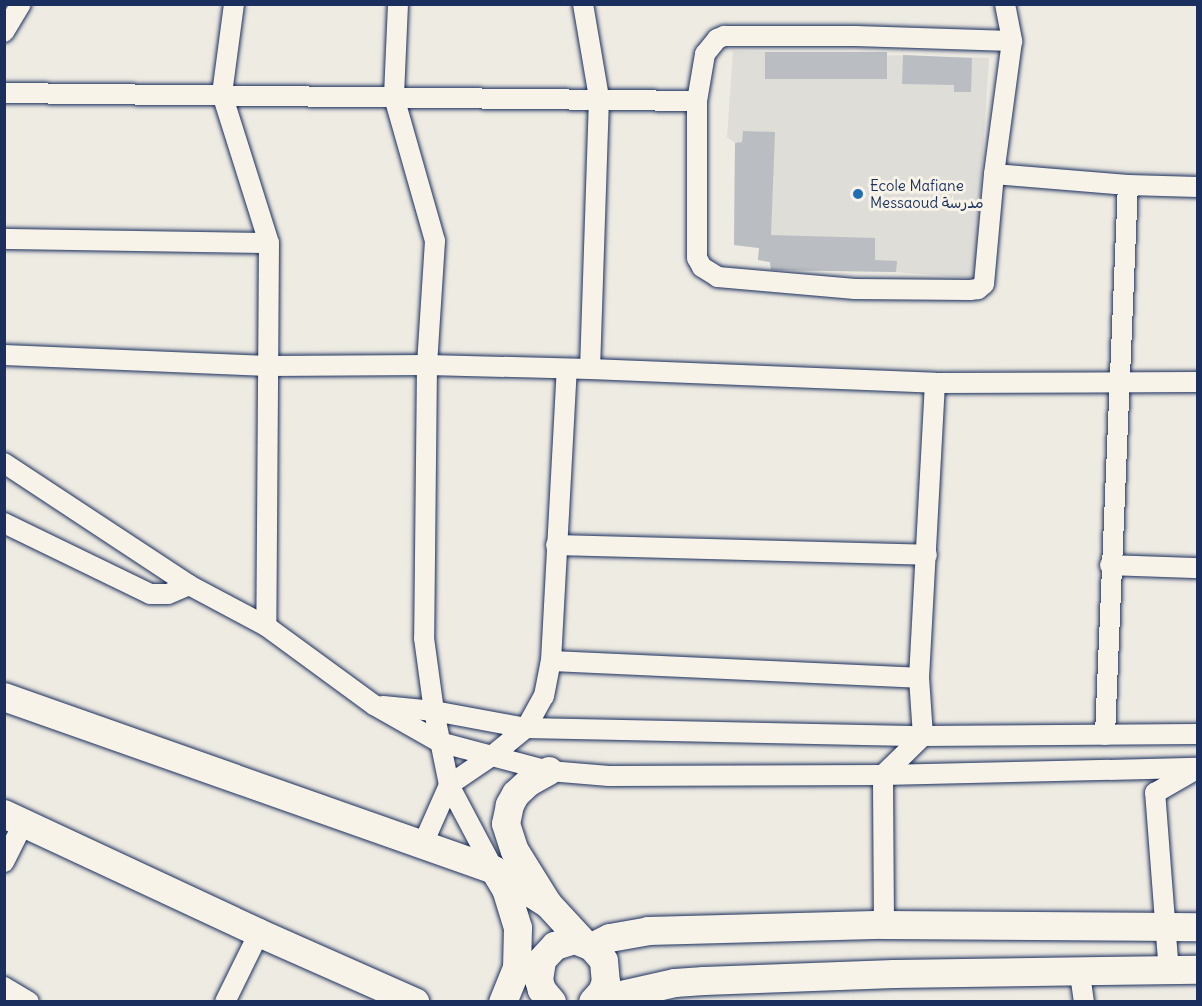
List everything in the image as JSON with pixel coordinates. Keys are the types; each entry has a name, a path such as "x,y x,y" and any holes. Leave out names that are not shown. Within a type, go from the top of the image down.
{"main road":[{"path":"4,697 494,870 548,904 642,997"},
{"path":"548,904 515,851 506,824 510,805 516,794 529,782 549,771"},
{"path":"14,819 259,933 415,1002"},
{"path":"494,870 506,889 518,928 517,968 503,1002"},
{"path":"594,950 610,938 648,931 884,924 1197,927"},
{"path":"552,1002 542,990 539,980 542,960 555,946 564,942 594,950"},
{"path":"594,950 606,982 594,1001"},
{"path":"594,1001 642,997 675,983 704,981 894,974 1080,974 1197,970"},
{"path":"680,1002 704,981"}],"street":[{"path":"234,4 222,94 269,243 266,626"},
{"path":"398,4 394,96 435,241 427,365 424,638 439,742 448,785 494,870"},
{"path":"583,4 599,98 590,369"},
{"path":"1005,4 1012,41 994,174 986,279 978,289 855,289 718,277 702,267 697,258 697,101 705,54 717,39 724,36 855,36 1012,41"},
{"path":"4,32 16,6"},
{"path":"4,93 599,98 697,101"},
{"path":"994,174 1128,185 1197,187"},
{"path":"1105,735 1110,565 1128,185"},
{"path":"4,239 269,243"},
{"path":"4,355 268,366 427,365 590,369 935,383 1197,382"},
{"path":"422,846 448,785 493,755 526,728 544,696 551,661 567,369"},
{"path":"884,924 883,775 923,736 919,678 935,383"},
{"path":"4,463 189,585 266,626 374,705 439,742 549,771 609,776 883,775 1197,768"},
{"path":"5,526 150,594 168,594 189,585"},
{"path":"556,545 927,555"},
{"path":"1110,565 1197,568"},
{"path":"551,661 919,678"},
{"path":"374,705 434,711 526,728 923,736 1197,734 1197,759"},
{"path":"1169,972 1155,793 1197,768"},
{"path":"4,862 14,819"},
{"path":"225,1002 259,933"},
{"path":"1080,974 1084,1002"},
{"path":"4,987 30,1002"}],"shaded area":[{"name":"Ecole Mafiane Messaoud مدرسة","path":"733,51 989,58 975,278 896,272 771,270 770,262 758,260 759,248 734,245 735,143 727,137"}],"building":[{"path":"765,52 887,52 887,79 765,79"},
{"path":"903,55 972,58 971,92 954,92 954,85 902,84"},
{"path":"743,131 775,132 771,235 875,238 875,260 897,261 896,272 771,270 770,262 758,260 759,248 734,245 735,143 742,142"}],"place":[{"name":"Ecole Mafiane Messaoud مدرسة","path":"858,194"}]}
